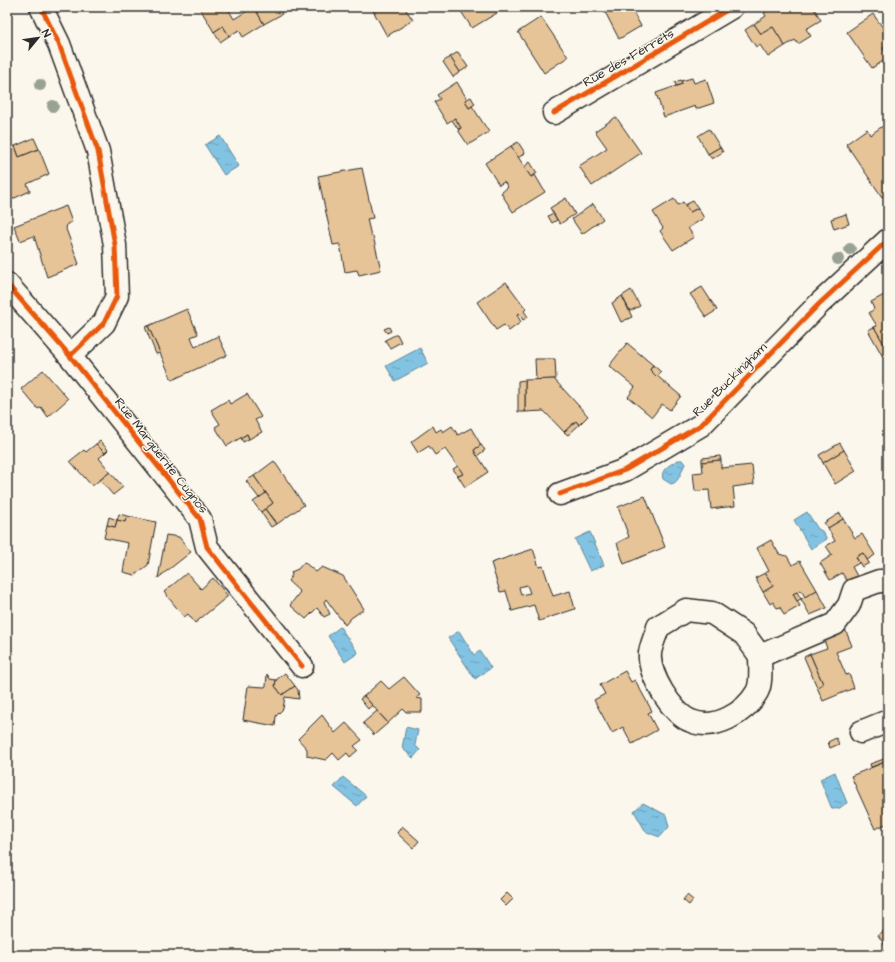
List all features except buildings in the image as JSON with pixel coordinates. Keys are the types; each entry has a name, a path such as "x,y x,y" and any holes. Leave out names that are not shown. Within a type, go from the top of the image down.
{"street":[{"path":"41,7 59,44 98,151 115,245 117,296 104,323 70,356"},
{"name":"Rue des Férrets","path":"554,113 732,7"},
{"name":"Rue Buckingham","path":"560,494 625,470 701,425 819,304 888,240"},
{"name":"Rue Marguerite Cugnos","path":"7,284 70,356 200,519 206,547 302,666"},
{"path":"760,656 835,624 849,605 854,590 879,581 888,581"},
{"path":"686,610 712,613 744,634 760,656 757,692 744,707 730,718 708,724 691,721 663,694 654,676 650,654 658,627 686,610"},
{"path":"861,732 888,721"}],"water":[{"path":"220,136 239,166 224,175 205,145"},
{"path":"420,348 428,363 395,381 386,366"},
{"path":"678,460 682,460 685,464 678,479 671,484 663,479 662,476 666,468"},
{"path":"807,512 818,529 822,531 827,539 811,549 794,520"},
{"path":"590,532 604,565 590,571 575,539"},
{"path":"340,627 358,653 345,662 328,636"},
{"path":"459,631 474,655 480,651 491,668 475,679 448,638"},
{"path":"406,727 418,730 415,745 420,750 413,758 402,748"},
{"path":"835,772 847,803 840,808 832,809 820,779"},
{"path":"343,777 366,796 357,806 334,787"},
{"path":"643,803 666,815 669,827 660,837 646,832 634,811"}],"cycle path":[{"path":"41,7 59,44 98,151 115,245 117,296 104,323 70,356"},
{"path":"554,113 732,7"},
{"path":"560,494 625,470 701,425 819,304 888,240"},
{"path":"7,284 70,356 200,519 207,547 302,666"}]}
